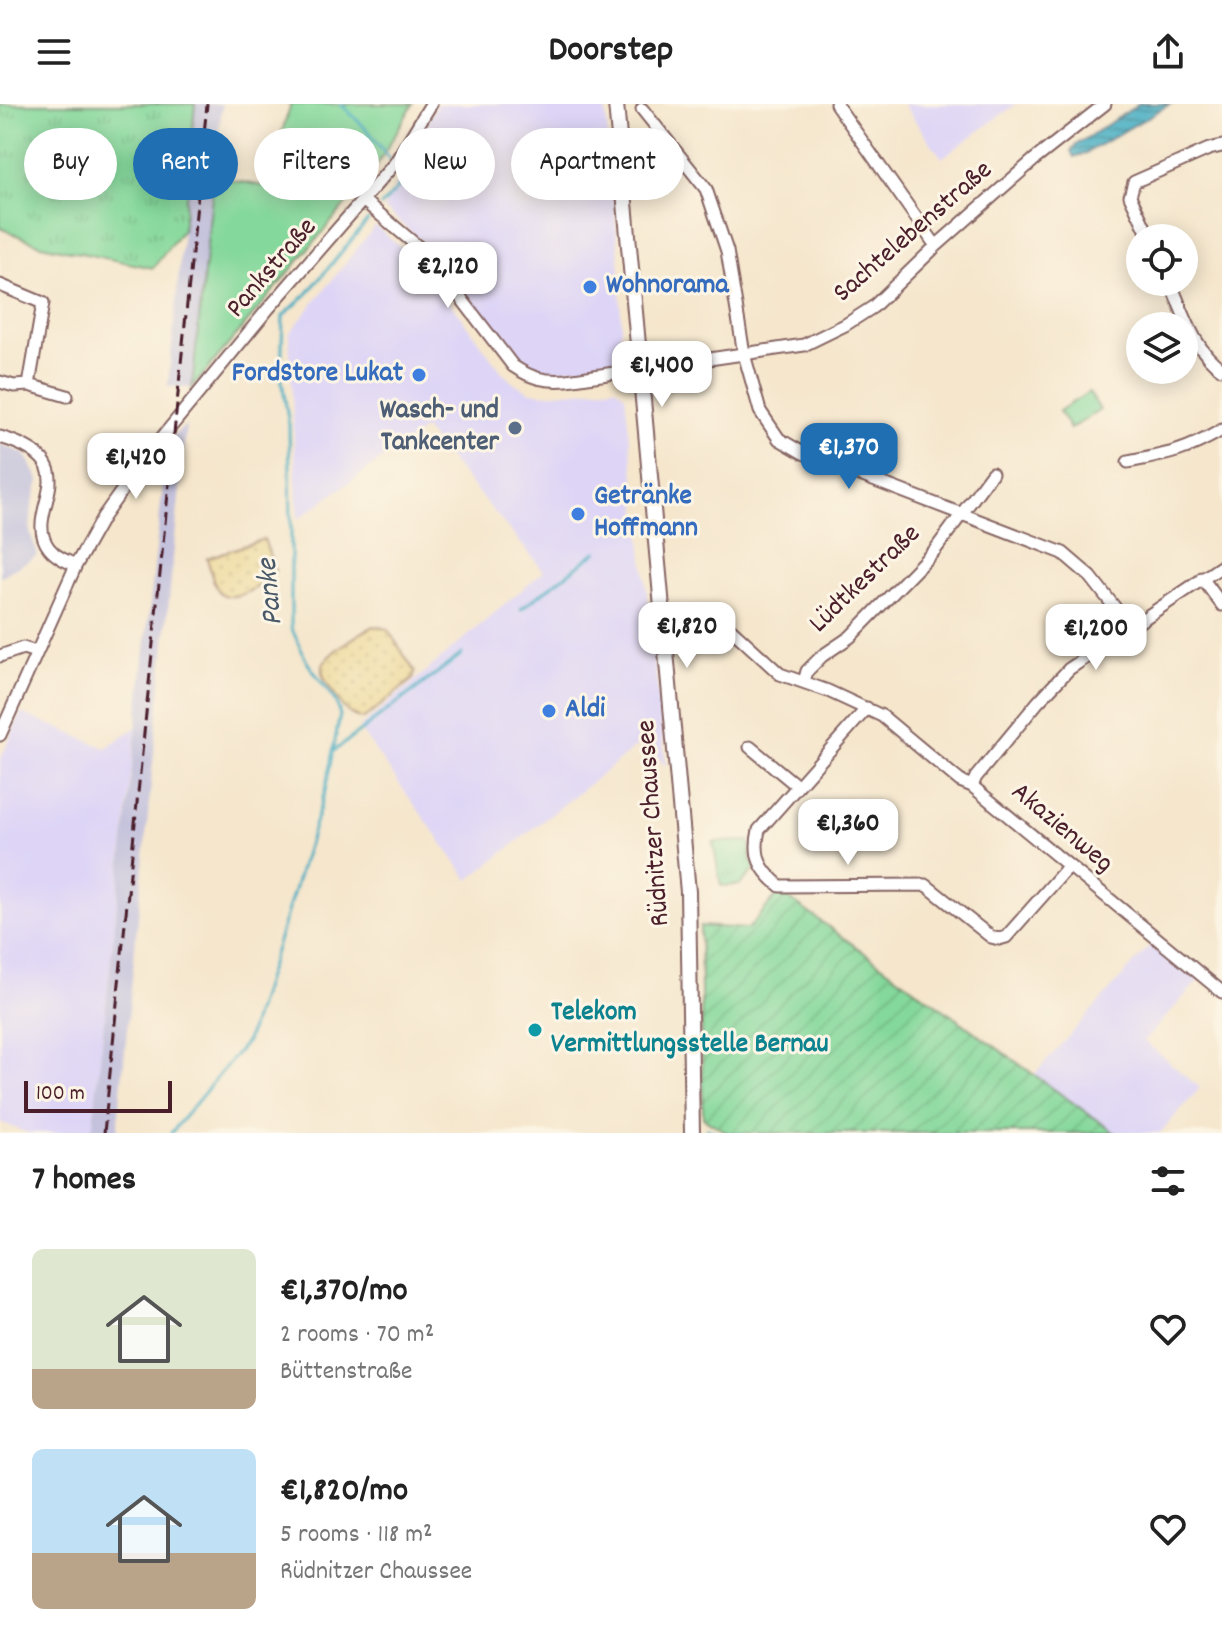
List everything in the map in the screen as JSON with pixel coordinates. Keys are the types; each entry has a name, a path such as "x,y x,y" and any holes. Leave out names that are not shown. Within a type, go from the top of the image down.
{"main road":[{"name":"Rüdnitzer Chaussee","path":"616,104 688,892 692,1133"}],"street":[{"name":"Pankstraße","path":"0,735 76,565 103,517 174,423 268,309 395,163 431,104"},
{"path":"836,104 936,246"},
{"name":"Sachtelebenstraße","path":"364,201 428,255 513,366 530,377 549,381 804,345 845,325 891,291 936,246 1035,159 1105,104"},
{"path":"642,109 706,189 727,251 744,354 760,411 779,439 803,453 961,515 1038,541 1077,563 1130,627"},
{"path":"1143,224 1130,196 1134,182 1222,146"},
{"path":"0,285 43,303 29,385"},
{"path":"1176,296 1198,343 1207,357 1222,369"},
{"path":"0,382 14,386 29,385 67,396"},
{"path":"1128,462 1175,454 1222,430"},
{"path":"0,437 24,444 37,452 44,462 51,482 42,519 43,536 48,547 59,557 76,565"},
{"name":"Lüdtkestraße","path":"804,682 807,671 822,656 850,637 935,550 992,473"},
{"path":"972,786 976,777 1069,669 1222,566"},
{"path":"1202,578 1222,605"},
{"name":"Akazienweg","path":"664,623 721,620 780,674 882,716 1222,992"},
{"path":"0,656 23,648 36,652"},
{"path":"867,708 759,830 756,844 761,868 780,886 926,885 991,937 999,939 1006,937 1068,867"},
{"path":"750,747 796,785"}],"shaded area":[{"path":"195,104 222,104 219,128 193,128"},
{"path":"437,104 605,104 607,128 511,128 511,200 614,200 621,329 615,363 542,372 521,364 431,250 384,208 395,186 395,200 495,200 495,128 425,128"},
{"path":"903,104 1016,104 942,158"},
{"path":"186,200 212,200 192,388 168,386"},
{"path":"375,226 419,262 512,382 531,392 547,394 616,387 625,395 666,766 642,742 469,880 359,728 544,571 424,429 298,519 289,334"},
{"path":"186,425 117,1133 92,1133 168,440"},
{"path":"0,444 25,454 39,480 32,506 30,532 38,555 0,577"},
{"path":"21,713 106,748 136,727 92,1133 27,1133 0,1122 0,760"},
{"path":"1154,941 1200,979 1144,1041 1200,1088 1160,1133 1115,1133 1034,1075"}],"green space":[{"path":"0,104 195,104 193,128 133,128 133,200 186,200 183,229 153,268 41,245 0,228"},
{"path":"291,104 413,104 399,128 395,128 395,135 379,162 379,128 283,128"},
{"path":"238,181 254,184 254,200 350,200 192,388 212,200 238,200"},
{"path":"1089,392 1100,410 1070,429 1059,411"},
{"path":"750,841 755,869 740,885 721,886 713,842"},
{"path":"780,892 1115,1133 728,1133 703,1118 700,926 748,929"}],"sand":[{"path":"264,539 275,571 248,592 224,595 214,583 207,558"},
{"path":"374,626 387,629 415,672 413,679 364,719 344,708 327,684 322,669 335,651"}],"water":[{"path":"1139,104 1170,104 1074,157 1071,151 1076,145"}],"waterway":[{"name":"Panke","path":"341,104 370,133 389,159"},
{"name":"Panke","path":"381,206 395,191"},
{"name":"Panke","path":"171,1133 247,1041 325,791 340,715 336,702 307,662 291,627 289,425 281,375 283,316 307,294 368,220"},
{"path":"521,609 596,552"},
{"path":"334,751 462,654"},
{"path":"707,1128 716,1133"}],"railway":[{"path":"104,1133 207,104"}],"place":[{"name":"Wohnorama","path":"590,287"},
{"name":"FordStore Lukat","path":"419,375"},
{"name":"Wasch- und Tankcenter","path":"515,428"},
{"name":"Getränke Hoffmann","path":"578,514"},
{"name":"Aldi","path":"549,711"},
{"name":"Telekom Vermittlungsstelle Bernau","path":"535,1030"}]}
